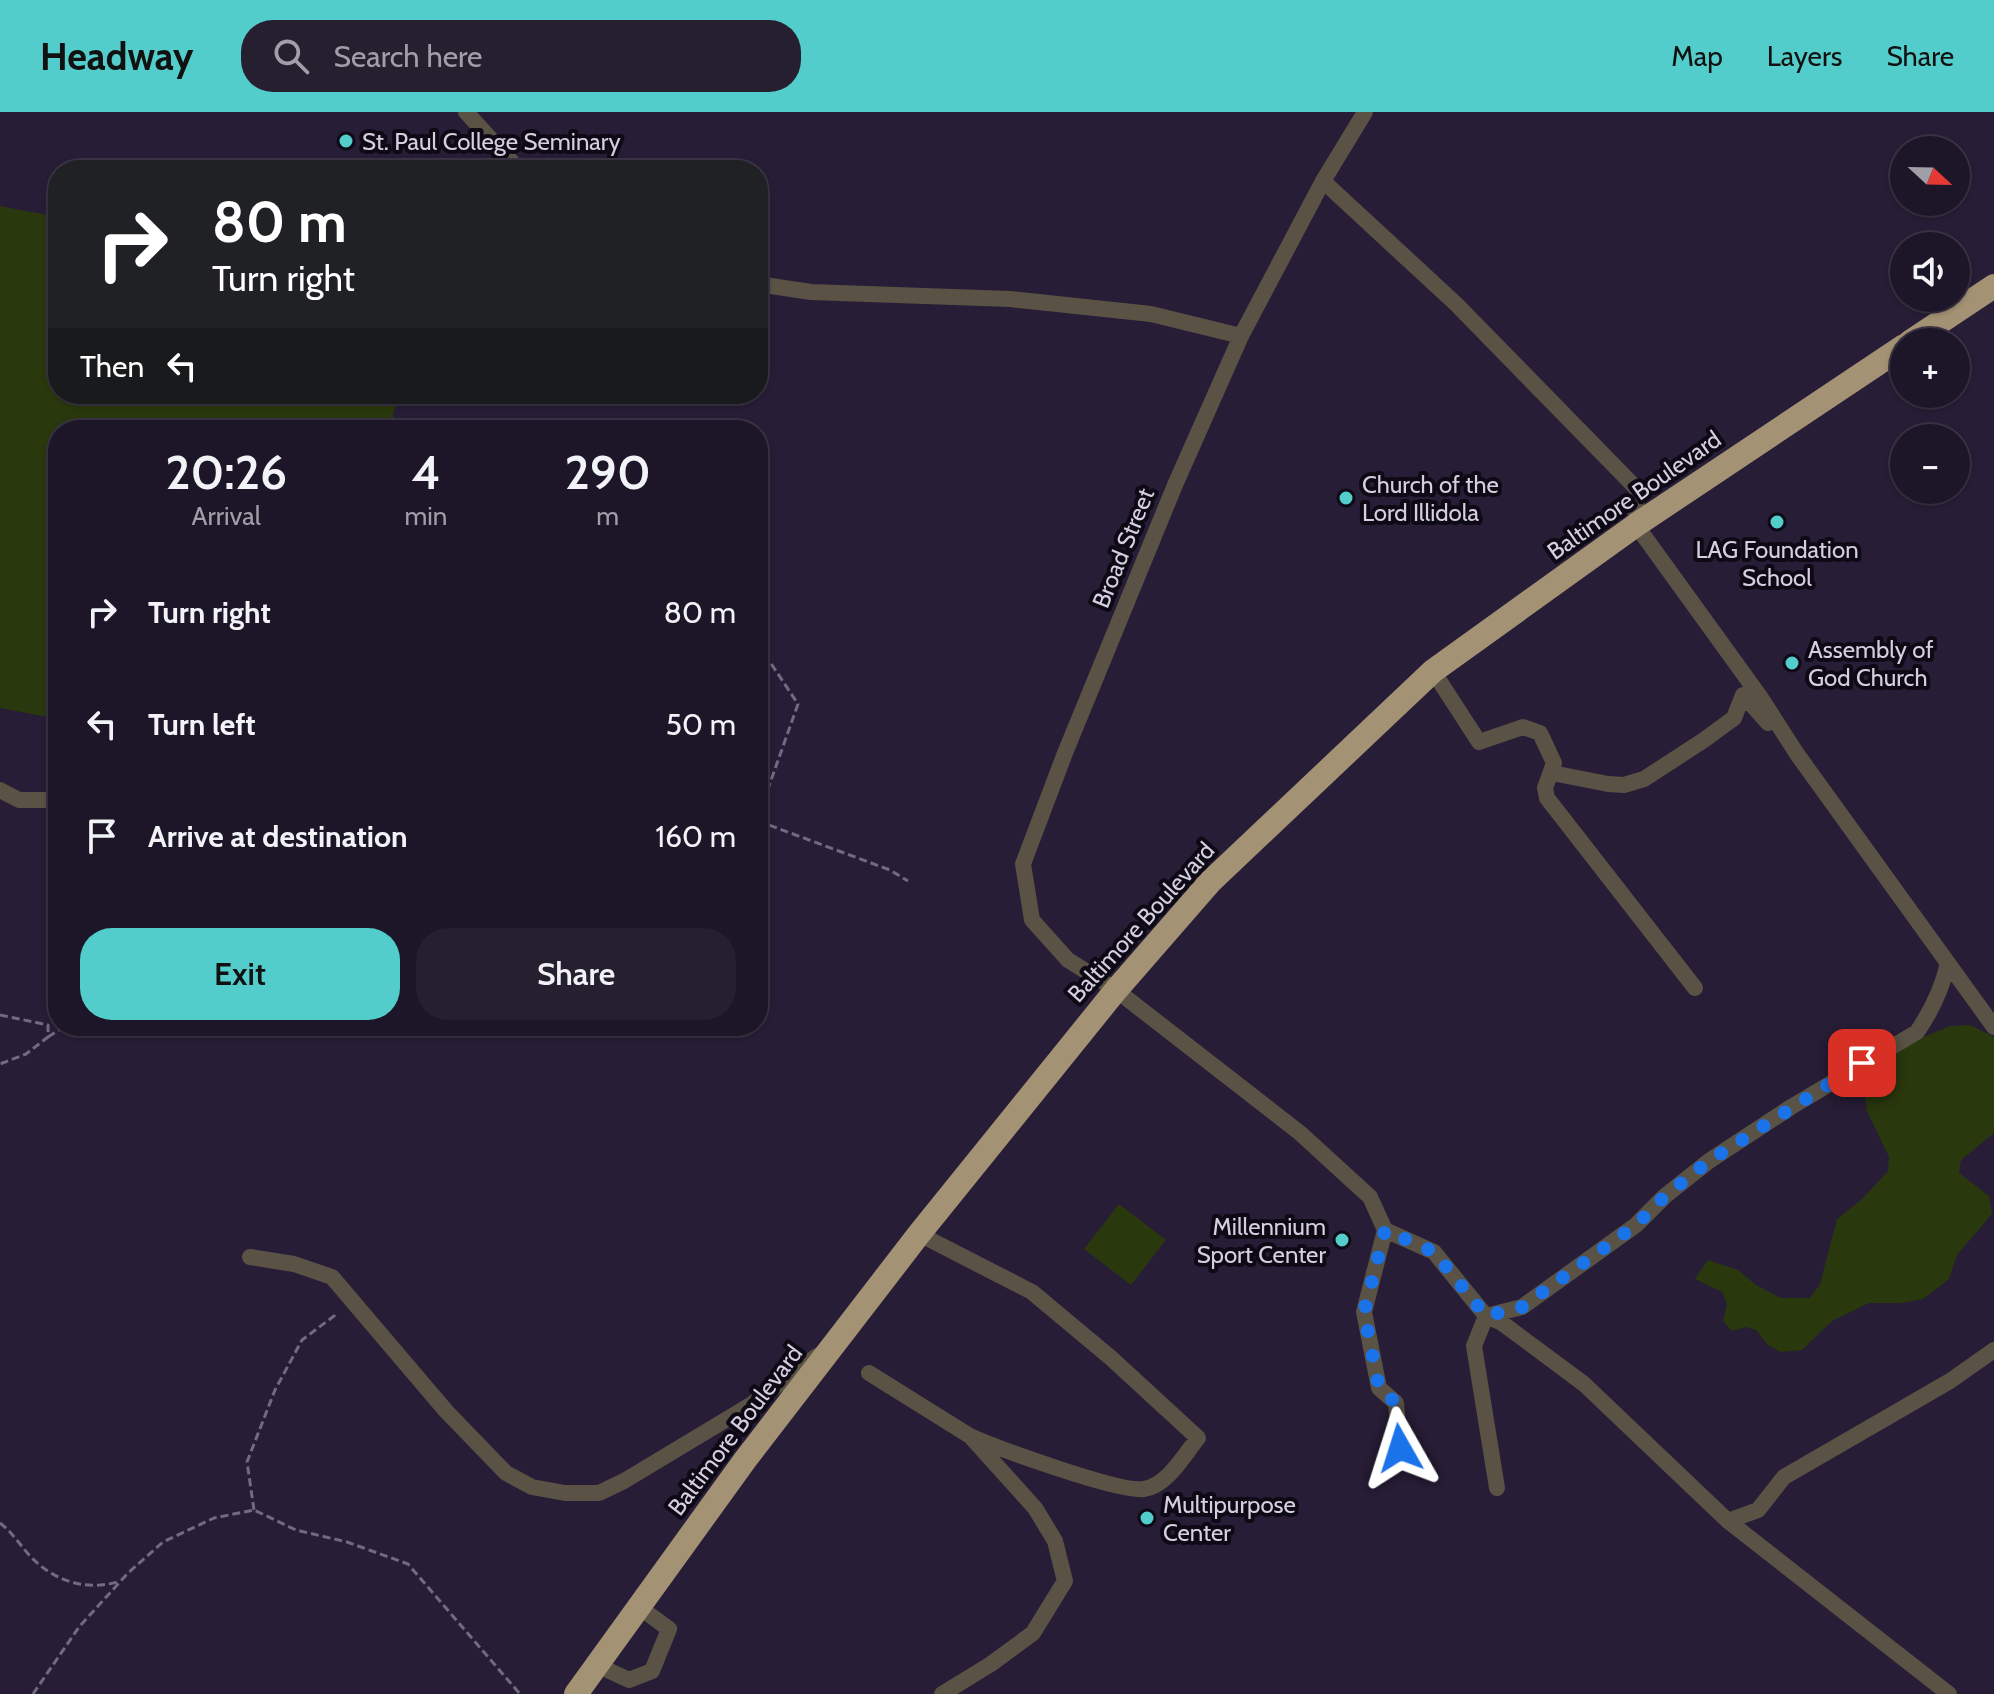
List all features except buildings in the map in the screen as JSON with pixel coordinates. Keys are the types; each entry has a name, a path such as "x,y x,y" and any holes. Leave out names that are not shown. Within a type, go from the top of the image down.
{"highway":[{"path":"1931,328 1994,286"},
{"name":"Baltimore Boulevard","path":"576,1694 745,1460 919,1234 1116,990 1210,882 1433,671 1636,525 1890,355"}],"street":[{"path":"466,112 510,160"},
{"name":"Broad Street","path":"1365,112 1323,181 1241,336 1175,485 1023,864 1032,920 1068,960 1116,990 1300,1133 1370,1197 1385,1230"},
{"path":"1323,181 1456,304 1637,489 1636,525 1989,1021"},
{"path":"768,286 811,292 1025,300 1151,314 1241,336"},
{"path":"1433,671 1479,742 1523,727 1540,733 1554,763 1545,788 1547,798 1695,988"},
{"path":"1552,773 1608,784 1624,785 1644,779 1734,718 1743,695 1797,754"},
{"path":"0,790 19,800 48,800"},
{"path":"1486,1316 1522,1307 1636,1225 1665,1196 1709,1161 1791,1107 1917,1032 1943,985 1948,963 1989,1021"},
{"path":"1400,1448 1396,1403 1379,1388 1364,1312 1385,1230 1434,1252 1486,1316 1502,1323 1584,1384 1728,1521 1949,1694"},
{"path":"869,1373 970,1436 998,1448 1122,1486 1145,1489 1168,1476 1198,1438 1111,1358 1032,1292 919,1234"},
{"path":"250,1257 294,1264 332,1277 446,1411 506,1473 532,1487 565,1493 599,1493 624,1481 752,1404 837,1341"},
{"path":"1486,1316 1474,1346 1497,1488"},
{"path":"1728,1521 1758,1510 1784,1477 1950,1381 1994,1350"},
{"path":"942,1694 1033,1633 1065,1581 1055,1541 1035,1508 970,1436"},
{"path":"597,1665 629,1680 652,1671 669,1629 639,1607"}],"path":[{"path":"768,659 798,704 768,790"},
{"path":"768,823 890,870 908,881"},
{"path":"0,1015 48,1025 48,1037 26,1054 0,1064"},
{"path":"254,1510 247,1462 275,1390 302,1340 354,1301"},
{"path":"33,1694 79,1627 121,1581 163,1542 214,1518 254,1510 296,1530 347,1542 408,1564 520,1694"},
{"path":"0,1523 34,1560 65,1581 99,1587 121,1581"}],"green space":[{"path":"0,206 48,215 48,404 397,404 393,420 48,420 48,717 0,708"},
{"path":"1970,1025 1994,1037 1994,1133 1961,1160 1959,1173 1989,1196 1992,1214 1957,1255 1949,1279 1923,1299 1869,1303 1832,1321 1802,1350 1781,1352 1768,1345 1756,1330 1746,1327 1732,1331 1723,1321 1727,1304 1722,1292 1695,1279 1708,1260 1738,1270 1756,1285 1781,1298 1810,1298 1820,1284 1837,1219 1862,1199 1888,1171 1889,1157 1867,1111 1862,1076 1878,1056 1950,1026"},
{"path":"1119,1204 1166,1240 1131,1285 1084,1249"}],"place":[{"name":"St. Paul College Seminary","path":"346,141"},
{"name":"Church of the Lord Illidola","path":"1346,498"},
{"name":"LAG Foundation School","path":"1777,522"},
{"name":"Assembly of God Church","path":"1792,663"},
{"name":"Millennium Sport Center","path":"1342,1240"},
{"name":"Multipurpose Center","path":"1147,1518"}],"route":[{"path":"1400,1448 1396,1403 1379,1388 1364,1312 1385,1230 1434,1252 1486,1316 1522,1307 1636,1225 1665,1196 1709,1161 1862,1063"}]}
